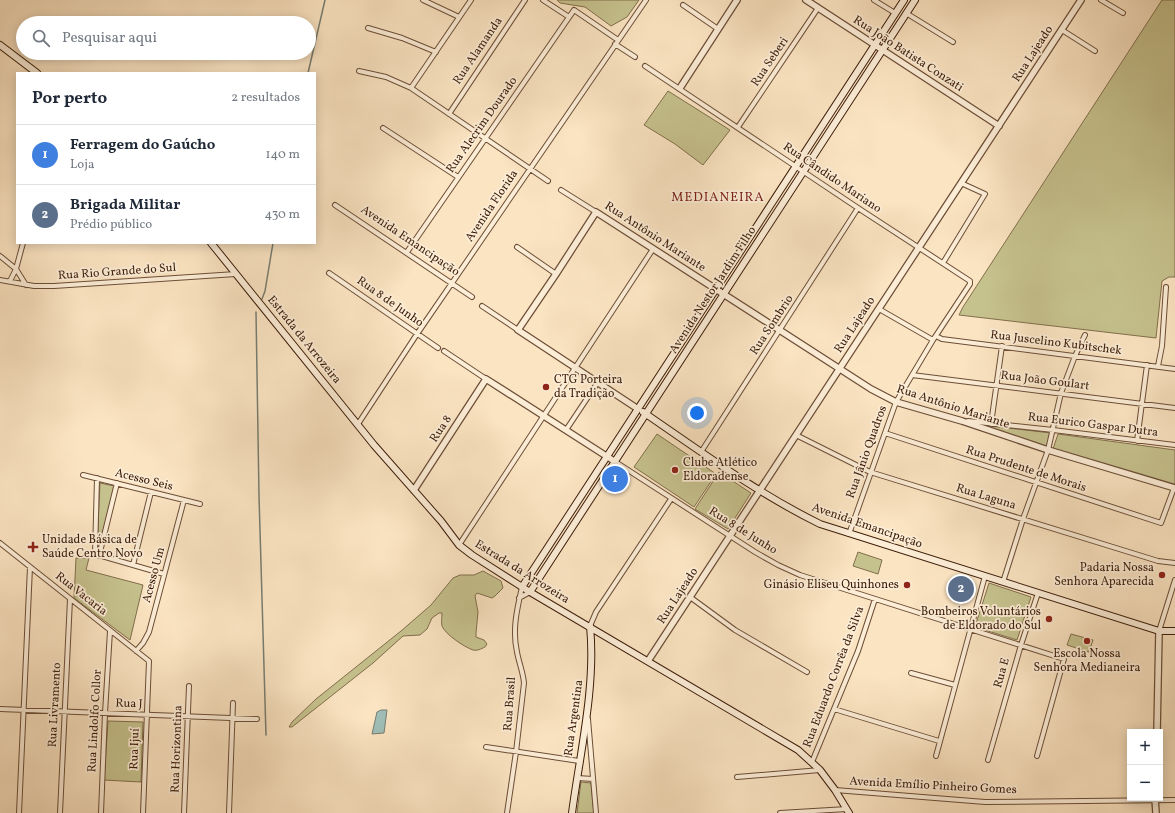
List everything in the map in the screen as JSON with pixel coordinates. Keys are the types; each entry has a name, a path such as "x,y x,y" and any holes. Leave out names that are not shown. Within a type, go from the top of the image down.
{"main road":[{"name":"Avenida Nestor Jardim Filho","path":"522,587 904,0"},
{"name":"Avenida Nestor Jardim Filho","path":"530,592 914,0"},
{"path":"0,45 16,57"},
{"path":"20,60 36,72"},
{"name":"Estrada da Arrozeira","path":"212,244 374,445 414,490 459,545 530,592 798,750 820,770 848,811"},
{"path":"680,344 688,349"},
{"name":"Avenida Emancipação","path":"638,409 760,490 820,524 1159,631 1175,631"},
{"name":"Rua Argentina","path":"572,813 587,709 592,643 590,626"}],"street":[{"path":"423,0 459,17"},
{"path":"411,88 471,0"},
{"name":"Rua Alamanda","path":"449,114 524,0"},
{"path":"543,0 569,17"},
{"name":"Avenida Florida","path":"358,424 417,334 646,0"},
{"path":"680,88 737,0"},
{"name":"Rua João Batista Conzati","path":"806,0 998,126"},
{"path":"874,0 895,13"},
{"name":"Rua Lajeado","path":"648,661 1081,0"},
{"path":"1101,0 1123,13"},
{"path":"683,6 718,29"},
{"name":"Rua Seberi","path":"738,127 818,8"},
{"name":"Rua Alecrim Dourado","path":"407,252 574,10 618,40"},
{"path":"906,13 953,42"},
{"path":"368,28 402,38 436,52"},
{"path":"1062,30 1095,51"},
{"path":"615,44 635,57"},
{"name":"Rua Cândido Mariano","path":"645,66 858,208 967,278 970,282 947,319"},
{"path":"359,71 386,77 411,88 548,181"},
{"path":"383,128 458,177"},
{"path":"943,263 986,194 961,183"},
{"name":"Rua Antônio Mariante","path":"561,190 871,390 896,402 962,421 1048,450 1174,488"},
{"name":"Avenida Emancipação","path":"335,205 472,297"},
{"name":"Rua Sombrio","path":"701,452 858,208"},
{"path":"518,330 596,212"},
{"path":"10,282 16,269 23,244"},
{"path":"517,247 556,274"},
{"path":"459,545 654,249"},
{"path":"0,256 16,269 26,285"},
{"name":"Rua 8 de Junho","path":"329,273 438,348"},
{"name":"Rua Rio Grande do Sul","path":"0,280 26,285 54,286 236,274"},
{"path":"1158,366 1162,346 1166,287"},
{"name":"Avenida Emancipação","path":"482,306 638,409"},
{"path":"879,309 933,340"},
{"name":"Rua Jânio Quadros","path":"849,534 896,402 947,319"},
{"path":"1003,582 1023,519 1048,450 1061,393 1074,356 1084,335"},
{"name":"Rua Juscelino Kubitschek","path":"936,336 942,339 1175,368"},
{"path":"991,424 1002,346"},
{"name":"Rua 8 de Junho","path":"444,351 671,499 778,565 800,575 1064,659 1037,756"},
{"path":"1137,441 1147,365"},
{"name":"Rua João Goulart","path":"912,375 1175,408"},
{"name":"Rua 8","path":"414,490 486,379"},
{"path":"566,430 598,382"},
{"name":"Rua Eurico Gaspar Dutra","path":"962,421 1053,430 1175,445"},
{"name":"Rua Prudente de Morais","path":"885,433 1161,523 1174,488"},
{"name":"Rua Laguna","path":"796,435 870,472 1158,561 1175,563"},
{"name":"Acesso Seis","path":"83,475 200,504"},
{"path":"97,478 97,555"},
{"path":"97,555 117,483"},
{"path":"133,565 151,492"},
{"path":"590,626 596,612 671,499"},
{"name":"Acesso Um","path":"136,652 149,632 184,500"},
{"name":"Rua Vacaria","path":"0,543 149,662"},
{"path":"97,555 164,574"},
{"path":"19,813 30,567"},
{"path":"936,756 939,740 985,576"},
{"path":"1157,729 1159,631 1175,580"},
{"name":"Rua Brasil","path":"507,813 524,683 514,636 514,620 522,587"},
{"path":"520,598 530,592"},
{"name":"Rua E","path":"988,760 1038,592"},
{"path":"690,597 736,630 807,672"},
{"name":"Rua Livramento","path":"60,813 70,599"},
{"name":"Rua Eduardo Corrêa da Silva","path":"812,762 858,651 875,599"},
{"name":"Rua Lindolfo Collor","path":"101,813 110,631"},
{"name":"Rua Ijuí","path":"143,813 149,662"},
{"path":"911,673 955,686"},
{"name":"Rua Horizontina","path":"184,813 189,686"},
{"path":"229,813 233,703"},
{"name":"Rua J","path":"0,709 257,719"},
{"path":"587,709 596,813"},
{"path":"834,709 939,740"},
{"path":"486,747 579,760"},
{"path":"737,777 820,770"},
{"path":"577,778 593,779"},
{"name":"Avenida Emílio Pinheiro Gomes","path":"835,790 984,802 1127,799"},
{"name":"Avenida Emílio Pinheiro Gomes","path":"1163,799 1175,800"},
{"path":"1155,801 1156,813"},
{"path":"780,813 848,811"}],"shaded area":[{"path":"557,0 639,0 627,17 611,26 585,7 560,3"},
{"path":"1162,0 1175,0 1175,277 1169,277 1162,281 1156,338 959,315 963,307"},
{"path":"668,91 730,130 703,165 675,144 644,125"},
{"path":"982,425 1051,433 1048,447"},
{"name":"Clube Atlético Eldoradense","path":"657,434 716,474 694,507 634,467"},
{"path":"1058,434 1175,450 1175,486 1053,449"},
{"path":"719,472 751,493 728,529 695,509"},
{"path":"100,483 114,486 99,549 97,548"},
{"path":"858,552 882,560 878,574 853,566"},
{"path":"76,558 89,558 86,570 143,585 130,640 74,598"},
{"path":"483,571 501,581 503,588 492,598 477,593 475,596 478,612 476,637 484,640 487,644 485,647 478,650 473,650 455,640 442,626 442,613 439,613 432,618 427,629 420,635 403,636 373,663 292,727 289,727 292,722 316,699 431,605 453,578 460,575 474,575"},
{"path":"989,583 1031,597 1017,640 975,627"},
{"path":"1071,634 1093,640 1089,652 1067,645"},
{"path":"108,721 143,722 141,782 104,780"},
{"path":"581,782 591,783 594,813 577,813"}],"water":[{"path":"387,710 384,733 372,734 377,712"}],"waterway":[{"path":"316,39 325,0"},
{"path":"308,72 311,60"},
{"path":"262,299 265,291 273,244"},
{"path":"256,312 259,496 266,735"}],"place":[{"name":"CTG Porteira da Tradição","path":"546,387"},
{"name":"Clube Atlético Eldoradense","path":"675,470"},
{"name":"Ferragem do Gaúcho","path":"615,479"},
{"name":"Unidade Básica de Saúde Centro Novo","path":"33,547"},
{"name":"Padaria Nossa Senhora Aparecida","path":"1162,575"},
{"name":"Ginásio Eliseu Quinhones","path":"907,585"},
{"name":"Brigada Militar","path":"961,589"},
{"name":"Bombeiros Voluntários de Eldorado do Sul","path":"1049,619"},
{"name":"Escola Nossa Senhora Medianeira","path":"1087,641"}],"district":[{"name":"MEDIANEIRA","path":"718,198"}]}
